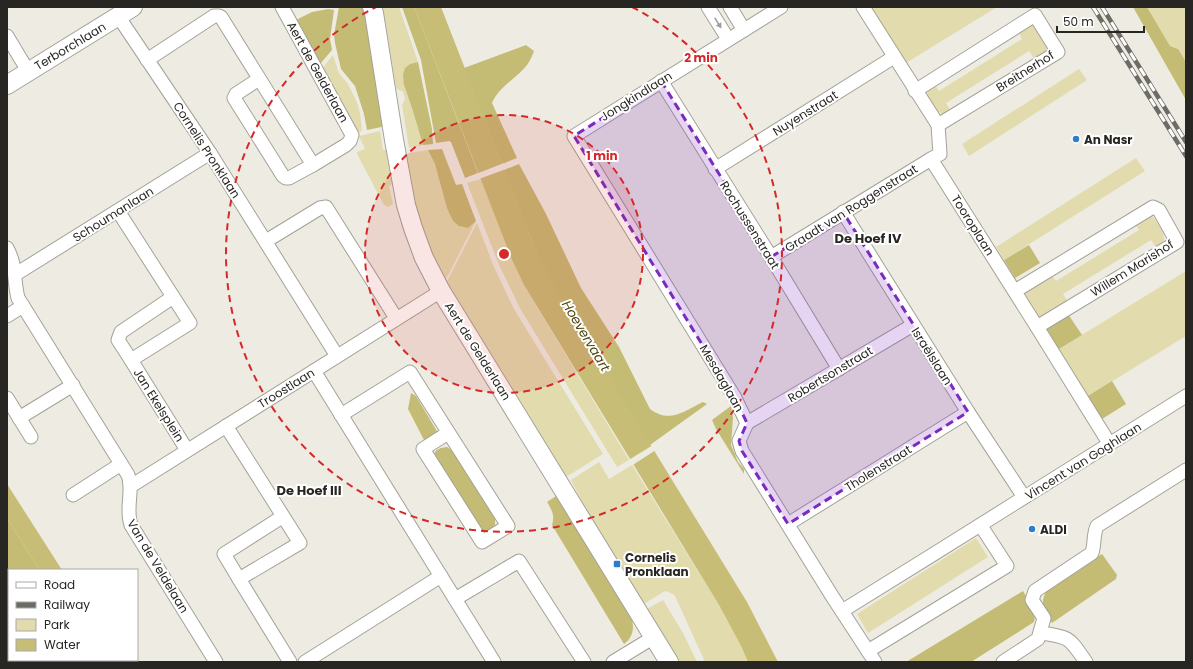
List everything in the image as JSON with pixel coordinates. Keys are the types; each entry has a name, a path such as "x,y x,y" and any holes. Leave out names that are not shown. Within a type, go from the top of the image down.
{"street":[{"name":"Terborchlaan","path":"7,85 134,7"},
{"name":"Aert de Gelderlaan","path":"282,7 352,135 350,141 346,145 313,165"},
{"name":"Aert de Gelderlaan","path":"372,7 406,205 424,258 441,291 669,662"},
{"path":"708,7 728,39"},
{"path":"730,7 744,30"},
{"name":"Jongkindlaan","path":"574,136 781,7"},
{"path":"863,7 938,125 940,154 931,159"},
{"name":"Breitnerhof","path":"916,91 1036,15 1058,52 938,125"},
{"name":"Cornelis Pronklaan","path":"118,16 210,153 266,240 337,356"},
{"path":"147,60 214,16 219,16 259,79 313,165 292,177 286,178 283,176 234,100 234,95 259,79"},
{"path":"7,36 28,71"},
{"name":"Nuyenstraat","path":"715,169 894,57"},
{"name":"Rochussenstraat","path":"661,81 839,369"},
{"name":"Mesdaglaan","path":"574,136 736,398 747,424 738,441 742,451 872,657"},
{"name":"Schoumanlaan","path":"16,274 210,153"},
{"name":"Graadt van Roggenstraat","path":"771,257 931,159"},
{"name":"Tooroplaan","path":"931,159 1015,291 1109,444"},
{"path":"266,240 320,208 326,207 396,318"},
{"name":"Willem Marishof","path":"1015,291 1152,207 1159,210 1177,242 1037,327"},
{"name":"Jan Ekelsplein","path":"118,210 190,323 131,360"},
{"name":"Israëlslaan","path":"843,212 968,412 1024,497"},
{"path":"7,248 12,258 16,274 16,289 18,298 128,475 131,486"},
{"name":"Troostlaan","path":"131,486 441,291"},
{"name":"Jan Ekelsplein","path":"173,297 121,332 118,340 187,450"},
{"path":"7,316 23,306"},
{"name":"Robertsonstraat","path":"747,424 913,325"},
{"path":"314,371 455,599 489,660"},
{"path":"341,415 410,372 508,526 482,542 423,449 448,433"},
{"path":"19,418 73,385"},
{"name":"Vincent van Goghlaan","path":"842,611 1186,396"},
{"path":"7,398 31,437"},
{"name":"Tholenstraat","path":"788,524 968,412"},
{"path":"226,426 282,517 300,543 240,580"},
{"path":"73,495 121,464"},
{"path":"1003,662 1038,639 1041,633 1044,618 1032,600 1035,591 1092,553 1094,533 1097,526 1186,470"},
{"name":"Van de Veldelaan","path":"131,486 128,517 131,525 216,662"},
{"path":"282,517 224,554 290,662"},
{"path":"872,657 1006,566 980,526"},
{"path":"455,599 519,561 584,662"},
{"path":"305,662 441,576"},
{"path":"1041,633 1062,636 1072,642 1086,662"},
{"path":"613,662 654,637"}],"highlighted area":[{"path":"661,81 771,257 843,212 968,412 788,524 742,451 739,441 747,423 735,398 574,136"}],"green space":[{"path":"383,7 399,7 418,62 410,64 404,85 423,145 409,148 402,105 405,99 403,92 396,88"},
{"path":"875,7 997,7 906,63 872,9"},
{"path":"1147,7 1186,7 1186,67 1178,49 1170,46"},
{"path":"1030,25 1034,25 1049,46 1045,54 1035,60 1029,51 946,103 951,112 947,115 942,114 932,106 928,98 927,88 934,84 939,91 1022,39 1018,31"},
{"path":"333,55 339,73 348,84 357,102 362,131 357,132 322,69"},
{"path":"1079,69 1087,80 969,156 962,144"},
{"path":"380,131 383,150 389,149 394,179 389,186 393,204 388,207 384,205 357,154 357,152 365,149 359,136"},
{"path":"428,150 459,226 468,227 476,221 443,285 428,255 402,154"},
{"path":"1136,158 1145,171 1004,260 996,247"},
{"path":"481,179 512,260 524,285 629,460 617,467 521,310 499,265 467,183"},
{"path":"1151,215 1164,235 1164,241 1157,249 1151,240 1063,294 1068,302 1037,321 1019,292 1050,273 1056,281 1139,230 1134,222"},
{"path":"477,223 494,267 514,309 603,454 563,479 444,287"},
{"path":"1186,271 1186,336 1088,396 1059,349"},
{"path":"599,462 609,479 632,465 719,605 748,662 705,662 675,596 671,593 665,591 644,604 584,506 571,480"},
{"path":"976,538 988,557 868,633 857,614"},
{"path":"663,600 683,633 697,662 677,662 645,610"}],"shaded area":[{"path":"339,7 362,7 369,22 386,126 367,130 364,114 355,86 341,69 334,35"},
{"path":"402,7 414,7 478,173 465,178 451,142 436,143 421,60"},
{"path":"1133,7 1147,7 1170,46 1178,49 1186,62 1186,100"},
{"path":"328,9 334,10 330,39 332,50 320,64 296,20 312,12"},
{"path":"526,45 534,51 529,62 523,70 503,87 492,103 517,158 502,164 464,68"},
{"path":"418,62 432,129 433,144 423,145 404,85 403,75 405,68 410,64"},
{"path":"442,149 456,185 462,184 476,221 468,228 459,226 453,221 447,208 435,164 428,150"},
{"path":"519,164 546,214 581,288 619,347 650,409 664,416 671,416 703,402 707,404 650,445 569,314 543,265 504,170"},
{"path":"1029,245 1040,263 1015,278 1004,260"},
{"path":"1068,314 1082,335 1059,349 1046,328"},
{"path":"1112,381 1126,404 1102,419 1088,396"},
{"path":"411,393 416,396 438,433 424,440 408,409"},
{"path":"731,406 733,418 731,445 738,462 744,469 744,474 712,420"},
{"path":"447,447 465,467 493,513 495,526 491,529 479,530 445,479 434,454 438,449"},
{"path":"556,496 631,617 633,625 632,632 627,642 624,644 552,525 552,513 547,502"},
{"path":"7,518 38,569 8,569 8,624"},
{"path":"1102,554 1117,575 1116,579 1052,623 1043,604 1046,592"},
{"path":"1023,591 1033,610 1035,618 1034,622 971,662 906,662"}],"water":[{"path":"414,7 441,7 531,238 558,294 747,602 778,662 748,662 719,605 524,285 512,260"},
{"path":"7,484 61,569 38,569 7,518"}],"pier":[{"path":"504,163 506,169 479,179 476,174"},
{"path":"653,445 656,450 631,466 627,461"}],"railway":[{"path":"1093,7 1186,156"},
{"path":"1102,7 1186,142"}],"place":[{"name":"An Nasr","path":"1076,139"},
{"name":"ALDI","path":"1032,529"},
{"name":"Cornelis Pronklaan","path":"617,564"}],"district":[{"name":"De Hoef IV","path":"868,238"},
{"name":"De Hoef III","path":"309,490"}],"water label":[{"name":"Hoevervaart","path":"586,336"}]}
